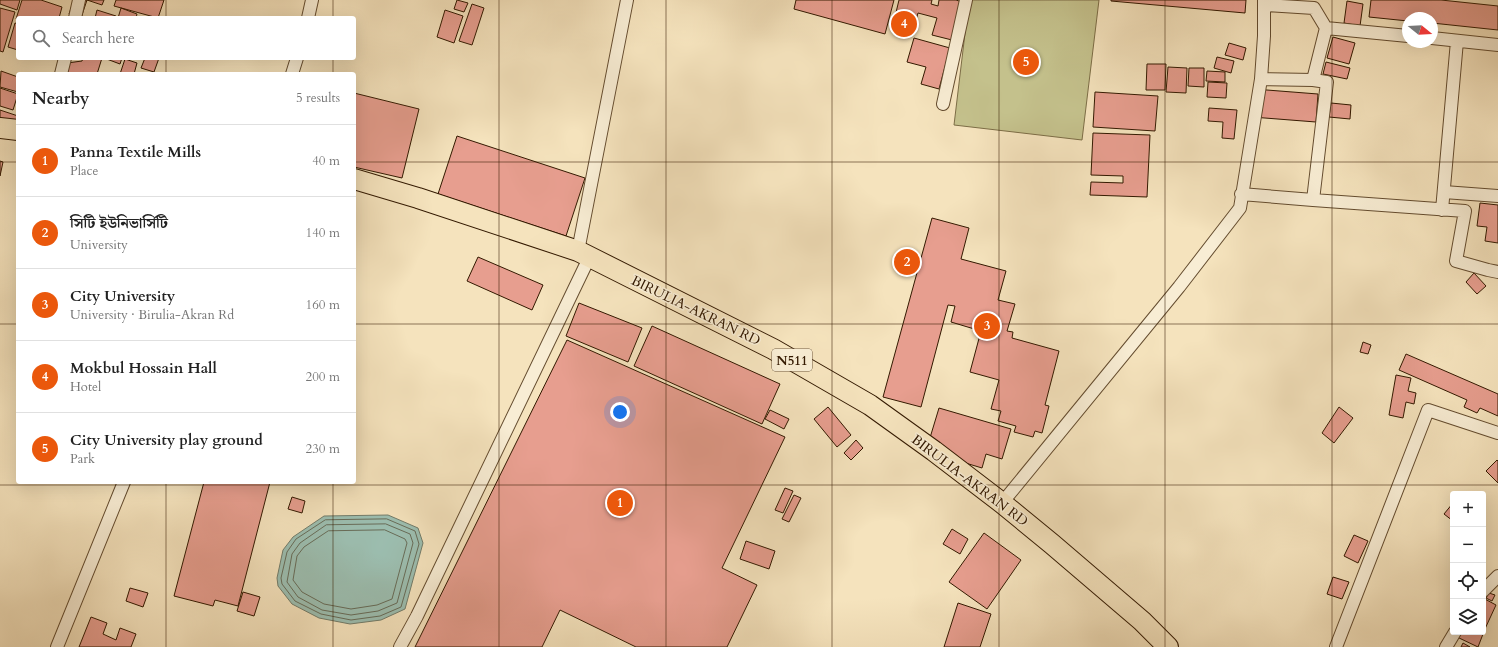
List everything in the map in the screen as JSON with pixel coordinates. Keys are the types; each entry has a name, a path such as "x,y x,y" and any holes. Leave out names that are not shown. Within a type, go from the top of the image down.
{"highway":[{"path":"0,128 16,130"},
{"name":"BIRULIA-AKRAN RD","path":"356,180 418,198 584,255 773,349 870,406 1002,503 1142,621 1168,647"}],"street":[{"path":"75,16 79,0"},
{"path":"308,16 312,0"},
{"path":"400,647 420,609 584,255 627,0"},
{"path":"943,104 966,0"},
{"path":"1002,503 1179,287 1240,208 1241,194 1261,79 1264,36 1264,2 1314,8 1326,28 1313,80"},
{"path":"1326,28 1402,35"},
{"path":"1438,39 1498,45"},
{"path":"1442,210 1457,41"},
{"path":"62,72 64,60"},
{"path":"293,72 296,60"},
{"path":"1261,79 1313,80 1327,82 1313,200"},
{"path":"1444,192 1498,196"},
{"path":"1241,194 1465,211 1456,261 1498,272"},
{"path":"1336,647 1428,410 1498,433"},
{"path":"57,647 123,484"},
{"path":"1486,588 1498,576"},
{"path":"1446,647 1453,635"}],"shaded area":[{"path":"969,0 1099,0 1082,140 954,125"}],"water":[{"path":"388,515 418,528 423,543 405,609 381,620 350,624 319,618 292,604 278,586 277,578 283,550 293,537 324,516"}],"building":[{"path":"0,0 20,0 17,10 0,4"},
{"path":"22,0 41,0 62,7 60,16 17,16"},
{"path":"74,0 87,0 82,16 69,14"},
{"path":"87,0 104,0 102,5"},
{"path":"116,0 164,0 159,16 151,16 114,6"},
{"path":"457,0 468,3 464,12 454,9"},
{"path":"796,0 894,0 885,34 794,9"},
{"path":"899,0 932,0 931,4 938,6 939,0 956,0 962,2 952,40 932,35 937,18 918,13 912,34 892,29"},
{"path":"1111,0 1246,0 1245,13"},
{"path":"1371,0 1441,0 1498,6 1498,30 1438,24 1438,12 1402,12 1402,20 1369,17"},
{"path":"1347,1 1363,4 1360,26 1344,23"},
{"path":"472,4 484,8 472,45 459,41"},
{"path":"0,8 15,12 3,52 0,51"},
{"path":"121,8 137,14 136,16 119,16"},
{"path":"97,10 116,16 96,16"},
{"path":"445,10 463,16 454,43 437,37"},
{"path":"15,23 16,49 8,47"},
{"path":"1333,37 1355,43 1349,64 1327,58"},
{"path":"914,38 950,48 939,89 921,84 926,67 907,62"},
{"path":"1229,43 1246,48 1243,60 1225,55"},
{"path":"1217,57 1234,61 1231,73 1214,68"},
{"path":"101,60 98,72 65,72 67,63"},
{"path":"109,60 121,60 120,64"},
{"path":"125,60 137,63 135,72 121,72"},
{"path":"144,60 158,60 154,72 141,68"},
{"path":"1326,62 1350,68 1347,79 1323,74"},
{"path":"1147,64 1166,64 1165,90 1146,90"},
{"path":"1168,67 1187,68 1186,93 1166,92"},
{"path":"1189,68 1204,68 1204,87 1188,86"},
{"path":"1,71 16,76 16,91 0,87"},
{"path":"1207,71 1225,72 1225,82 1206,81"},
{"path":"1208,82 1227,83 1226,98 1207,97"},
{"path":"0,88 16,93 16,100 13,110 0,106"},
{"path":"1254,89 1318,94 1316,122 1252,117"},
{"path":"1095,92 1158,96 1155,131 1093,127"},
{"path":"356,93 419,109 402,178 356,167"},
{"path":"1331,103 1351,105 1350,119 1329,117"},
{"path":"1209,108 1237,110 1234,139 1222,138 1223,122 1208,121"},
{"path":"0,110 16,115 16,129 0,124"},
{"path":"1093,133 1150,135 1147,197 1090,195 1091,182 1123,183 1123,176 1091,175"},
{"path":"457,136 585,178 566,236 438,194"},
{"path":"0,161 3,162 0,176"},
{"path":"1480,203 1498,205 1498,243 1485,241 1487,227 1477,226"},
{"path":"932,218 969,228 961,259 1006,271 998,300 1015,304 1007,331 1013,332 1012,338 1059,351 1045,405 1049,406 1042,433 1035,431 1033,437 1014,432 1016,426 998,421 1001,411 991,409 999,380 970,372 981,331 951,322 955,306 948,305 921,407 883,397"},
{"path":"478,257 543,285 532,310 467,281"},
{"path":"1474,273 1486,286 1477,294 1466,282"},
{"path":"579,303 642,328 628,362 566,336"},
{"path":"652,326 780,384 762,424 634,366"},
{"path":"567,340 785,437 722,568 757,585 727,647 636,647 560,610 542,647 415,647"},
{"path":"1363,342 1371,345 1368,354 1360,352"},
{"path":"1406,354 1498,394 1498,416 1480,408 1477,413 1464,407 1467,400 1399,370"},
{"path":"1396,375 1411,378 1408,391 1416,393 1414,404 1406,402 1403,418 1389,415"},
{"path":"828,407 851,435 837,447 814,419"},
{"path":"1339,407 1353,418 1334,443 1322,433"},
{"path":"939,408 1011,429 1002,459 986,454 982,468 926,451"},
{"path":"770,410 789,419 784,429 765,419"},
{"path":"856,440 863,448 851,460 844,453"},
{"path":"1497,460 1498,461 1498,483 1486,471"},
{"path":"203,484 269,484 238,606 215,600 213,606 174,596"},
{"path":"785,488 793,491 783,513 775,510"},
{"path":"794,495 801,498 789,522 782,519"},
{"path":"292,497 305,501 302,513 288,509"},
{"path":"1450,507 1450,519 1444,514"},
{"path":"952,529 968,539 960,554 943,544"},
{"path":"984,533 1021,560 987,609 949,582"},
{"path":"1354,535 1368,541 1358,563 1344,556"},
{"path":"746,541 775,551 769,569 740,559"},
{"path":"1333,577 1349,582 1342,599 1327,594"},
{"path":"130,588 148,593 143,607 126,601"},
{"path":"243,592 260,597 254,616 237,611"},
{"path":"1489,593 1495,595 1492,601 1486,598"},
{"path":"1486,600 1496,605 1486,627"},
{"path":"958,603 991,614 980,647 944,647"},
{"path":"91,617 107,623 103,634 116,640 120,628 136,634 131,647 79,647"},
{"path":"1458,635 1483,635 1478,647 1457,637"},
{"path":"1463,643 1470,647 1461,647"}],"place":[{"name":"Mokbul Hossain Hall","path":"904,24"},
{"name":"City University play ground","path":"1026,62"},
{"name":"সিটি ইউনিভার্সিটি","path":"907,262"},
{"name":"City University","path":"987,326"},
{"name":"Panna Textile Mills","path":"620,503"}]}
